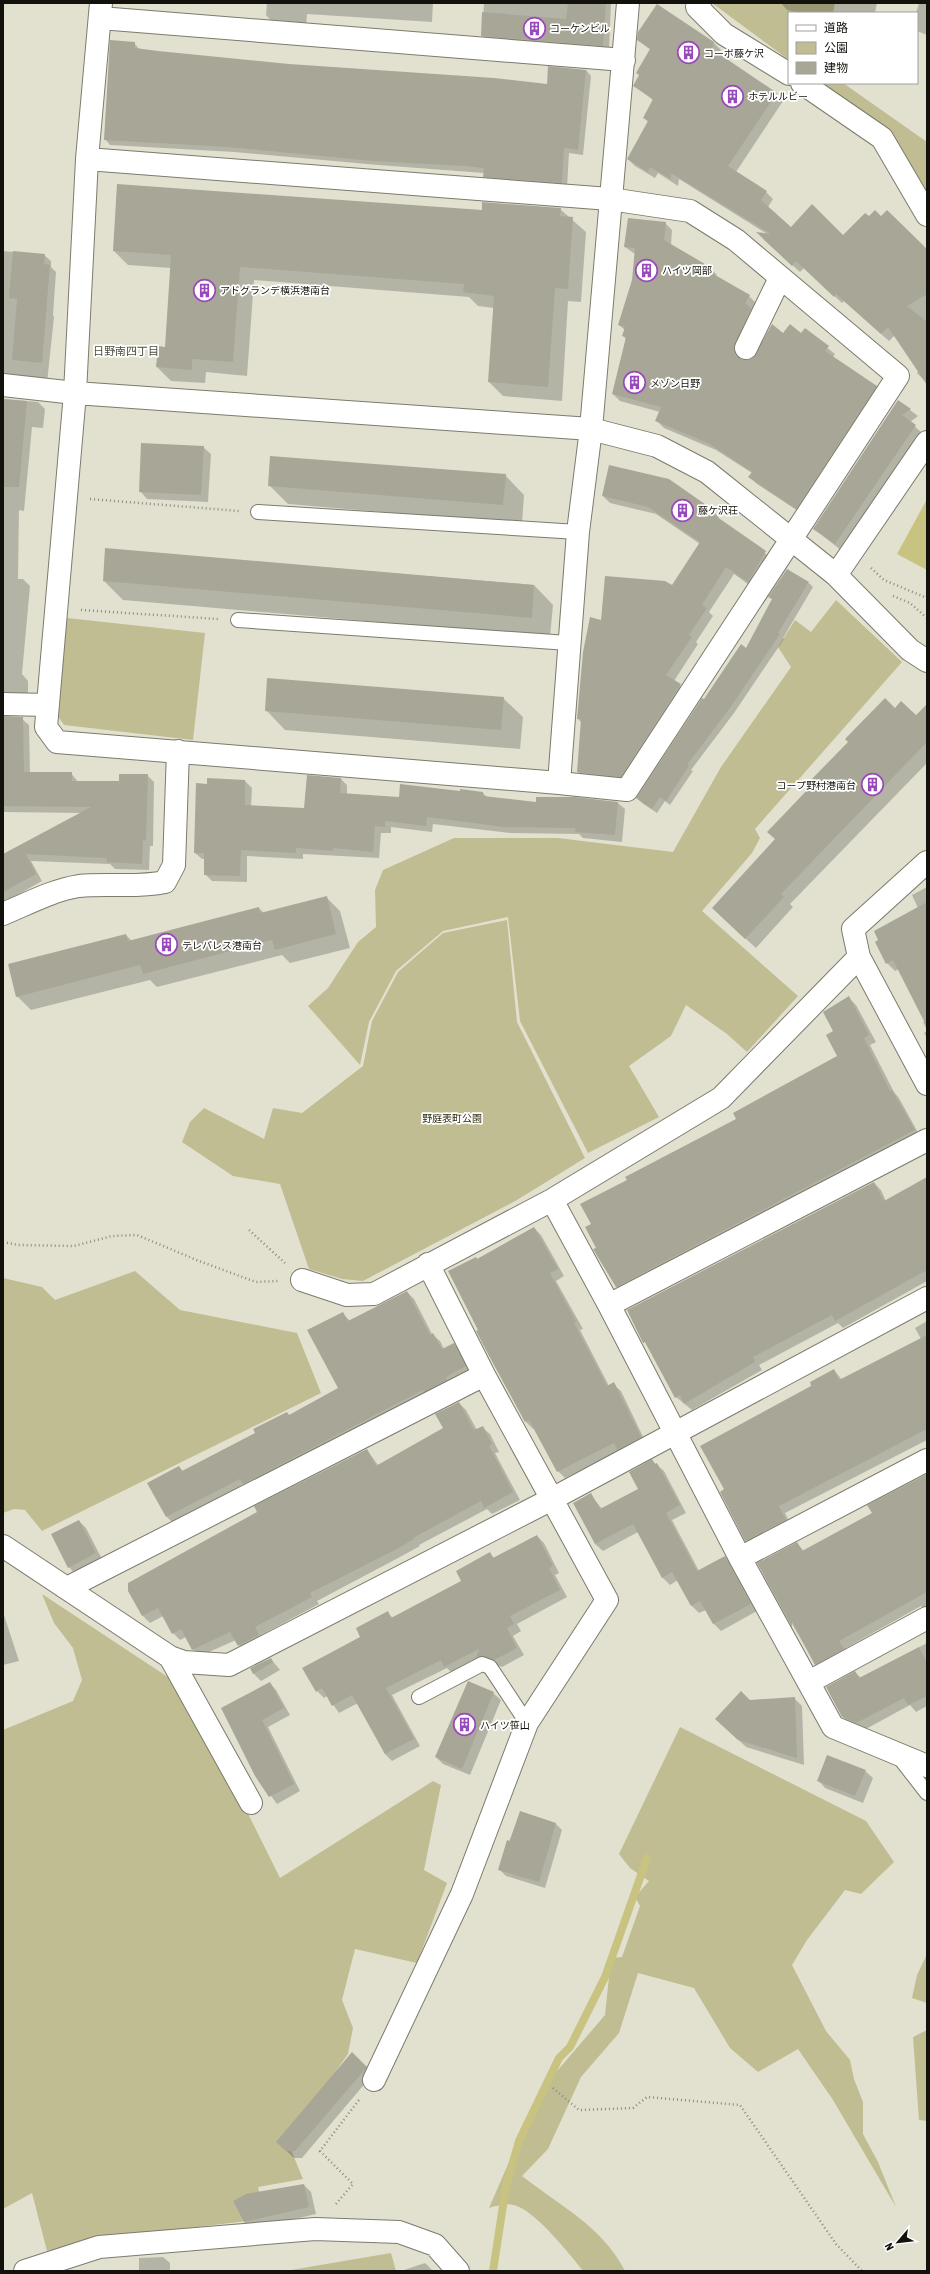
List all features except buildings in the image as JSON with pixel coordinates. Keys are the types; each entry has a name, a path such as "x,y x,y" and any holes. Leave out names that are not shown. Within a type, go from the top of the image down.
{"street":[{"path":"560,783 568,643 578,532 591,429 628,3"},
{"path":"700,3 697,7 724,34 788,73"},
{"path":"87,159 610,200 690,211 736,240 898,376 791,537 627,790 560,783 58,742 46,727 75,393 87,159 101,10 624,60"},
{"path":"803,84 882,138 927,215"},
{"path":"746,348 780,278"},
{"path":"3,385 75,393 591,429 657,446 707,472 791,537 836,575 910,650 927,661"},
{"path":"836,575 927,442"},
{"path":"3,704 48,705"},
{"path":"3,914 40,898 78,886 148,886 166,882 174,865 178,751"},
{"path":"927,862 853,929 859,957 927,1084"},
{"path":"302,1280 347,1296 374,1294 428,1264 552,1200 721,1098 859,957"},
{"path":"609,1305 927,1140"},
{"path":"552,1200 609,1305 674,1434 740,1558 833,1727 894,1751 927,1766"},
{"path":"374,2080 462,1894 527,1723 607,1600 484,1375 428,1264"},
{"path":"3,1546 170,1656 184,1662 229,1664 552,1498 927,1298"},
{"path":"67,1588 484,1375"},
{"path":"740,1558 927,1460"},
{"path":"809,1682 927,1618"},
{"path":"170,1656 251,1803"},
{"path":"24,2271 99,2247 315,2229 400,2232 435,2245 458,2271"}],"lane":[{"path":"258,512 578,532"},
{"path":"238,620 568,643"},
{"path":"419,1697 482,1664 490,1667 527,1723"},
{"path":"894,1751 927,1792"}],"path":[{"path":"66,497 258,512"},
{"path":"852,552 884,580 927,598"},
{"path":"56,609 238,620"},
{"path":"249,1230 302,1280"},
{"path":"3,1242 18,1245 74,1246 112,1236 137,1234 199,1261 256,1282 302,1280"},
{"path":"315,2229 353,2184 320,2151 374,2080"},
{"path":"553,2088 579,2110 633,2108 647,2097 740,2105 836,2244 862,2271"}],"green space":[{"path":"712,3 835,3 833,12 788,12 788,59"},
{"path":"821,84 844,84 927,142 927,192 896,139"},
{"path":"836,600 902,662 755,829 760,838 752,853 702,911 798,996 747,1052 727,1034 686,1005 671,1036 629,1066 659,1117 588,1153 520,1021 508,917 443,931 396,971 369,1022 360,1065 308,1006 328,988 358,942 376,927 375,890 383,870 454,838 558,838 673,852 721,767 791,667 778,647 795,620 811,632"},
{"path":"67,618 205,633 193,740 64,725 57,715"},
{"name":"野庭表町公園","path":"507,920 517,1022 585,1158 517,1200 363,1281 342,1279 309,1269 280,1184 233,1176 182,1142 190,1122 204,1108 264,1139 273,1108 302,1113 363,1066 372,1021 398,972 443,933"},
{"path":"135,1271 180,1310 297,1333 321,1393 42,1531 25,1510 14,1509 3,1513 3,1278 42,1287 55,1300"},
{"path":"42,1594 186,1689 280,1878 433,1781 441,1785 424,1870 447,1883 417,1963 355,1949 342,2000 353,2028 348,2054 287,2140 303,2179 258,2187 263,2209 247,2221 96,2239 47,2251 32,2193 3,2209 3,1730 73,1701 82,1680 73,1648 54,1623"},
{"path":"680,1727 866,1821 894,1862 861,1894 845,1890 807,1940 792,1965 826,2031 850,2060 854,2079 863,2102 863,2134 878,2162 896,2207 833,2100 798,2049 758,2072 730,2048 694,1988 638,1973 619,2033 581,2077 548,2149 522,2176 565,2207 592,2229 605,2241 616,2255 625,2271 583,2271 544,2226 527,2211 516,2205 508,2204 489,2208 540,2091 605,2015 611,1958 622,1957 640,1906 635,1897 649,1881 630,1868 619,1854"},
{"path":"927,1954 927,2003 912,1998 917,1975"},
{"path":"927,2030 927,2121 919,2120 913,2037"},
{"path":"391,2253 396,2271 285,2271"}],"shaded area":[{"path":"927,499 927,570 897,554"}],"waterway":[{"path":"493,2271 506,2186 519,2141 559,2058 570,2047 605,1977 647,1858"}],"place":[{"name":"コーケンビル","path":"535,28"},
{"name":"コーポ藤ケ沢","path":"689,53"},
{"name":"ホテルルビー","path":"732,96"},
{"name":"ハイツ岡部","path":"647,270"},
{"name":"アドグランデ横浜港南台","path":"204,290"},
{"name":"メゾン日野","path":"634,383"},
{"name":"藤ケ沢荘","path":"683,510"},
{"name":"コープ野村港南台","path":"872,785"},
{"name":"テレパレス港南台","path":"167,945"},
{"name":"ハイツ笹山","path":"464,1725"}],"district":[{"name":"日野南四丁目","path":"126,351"}]}
